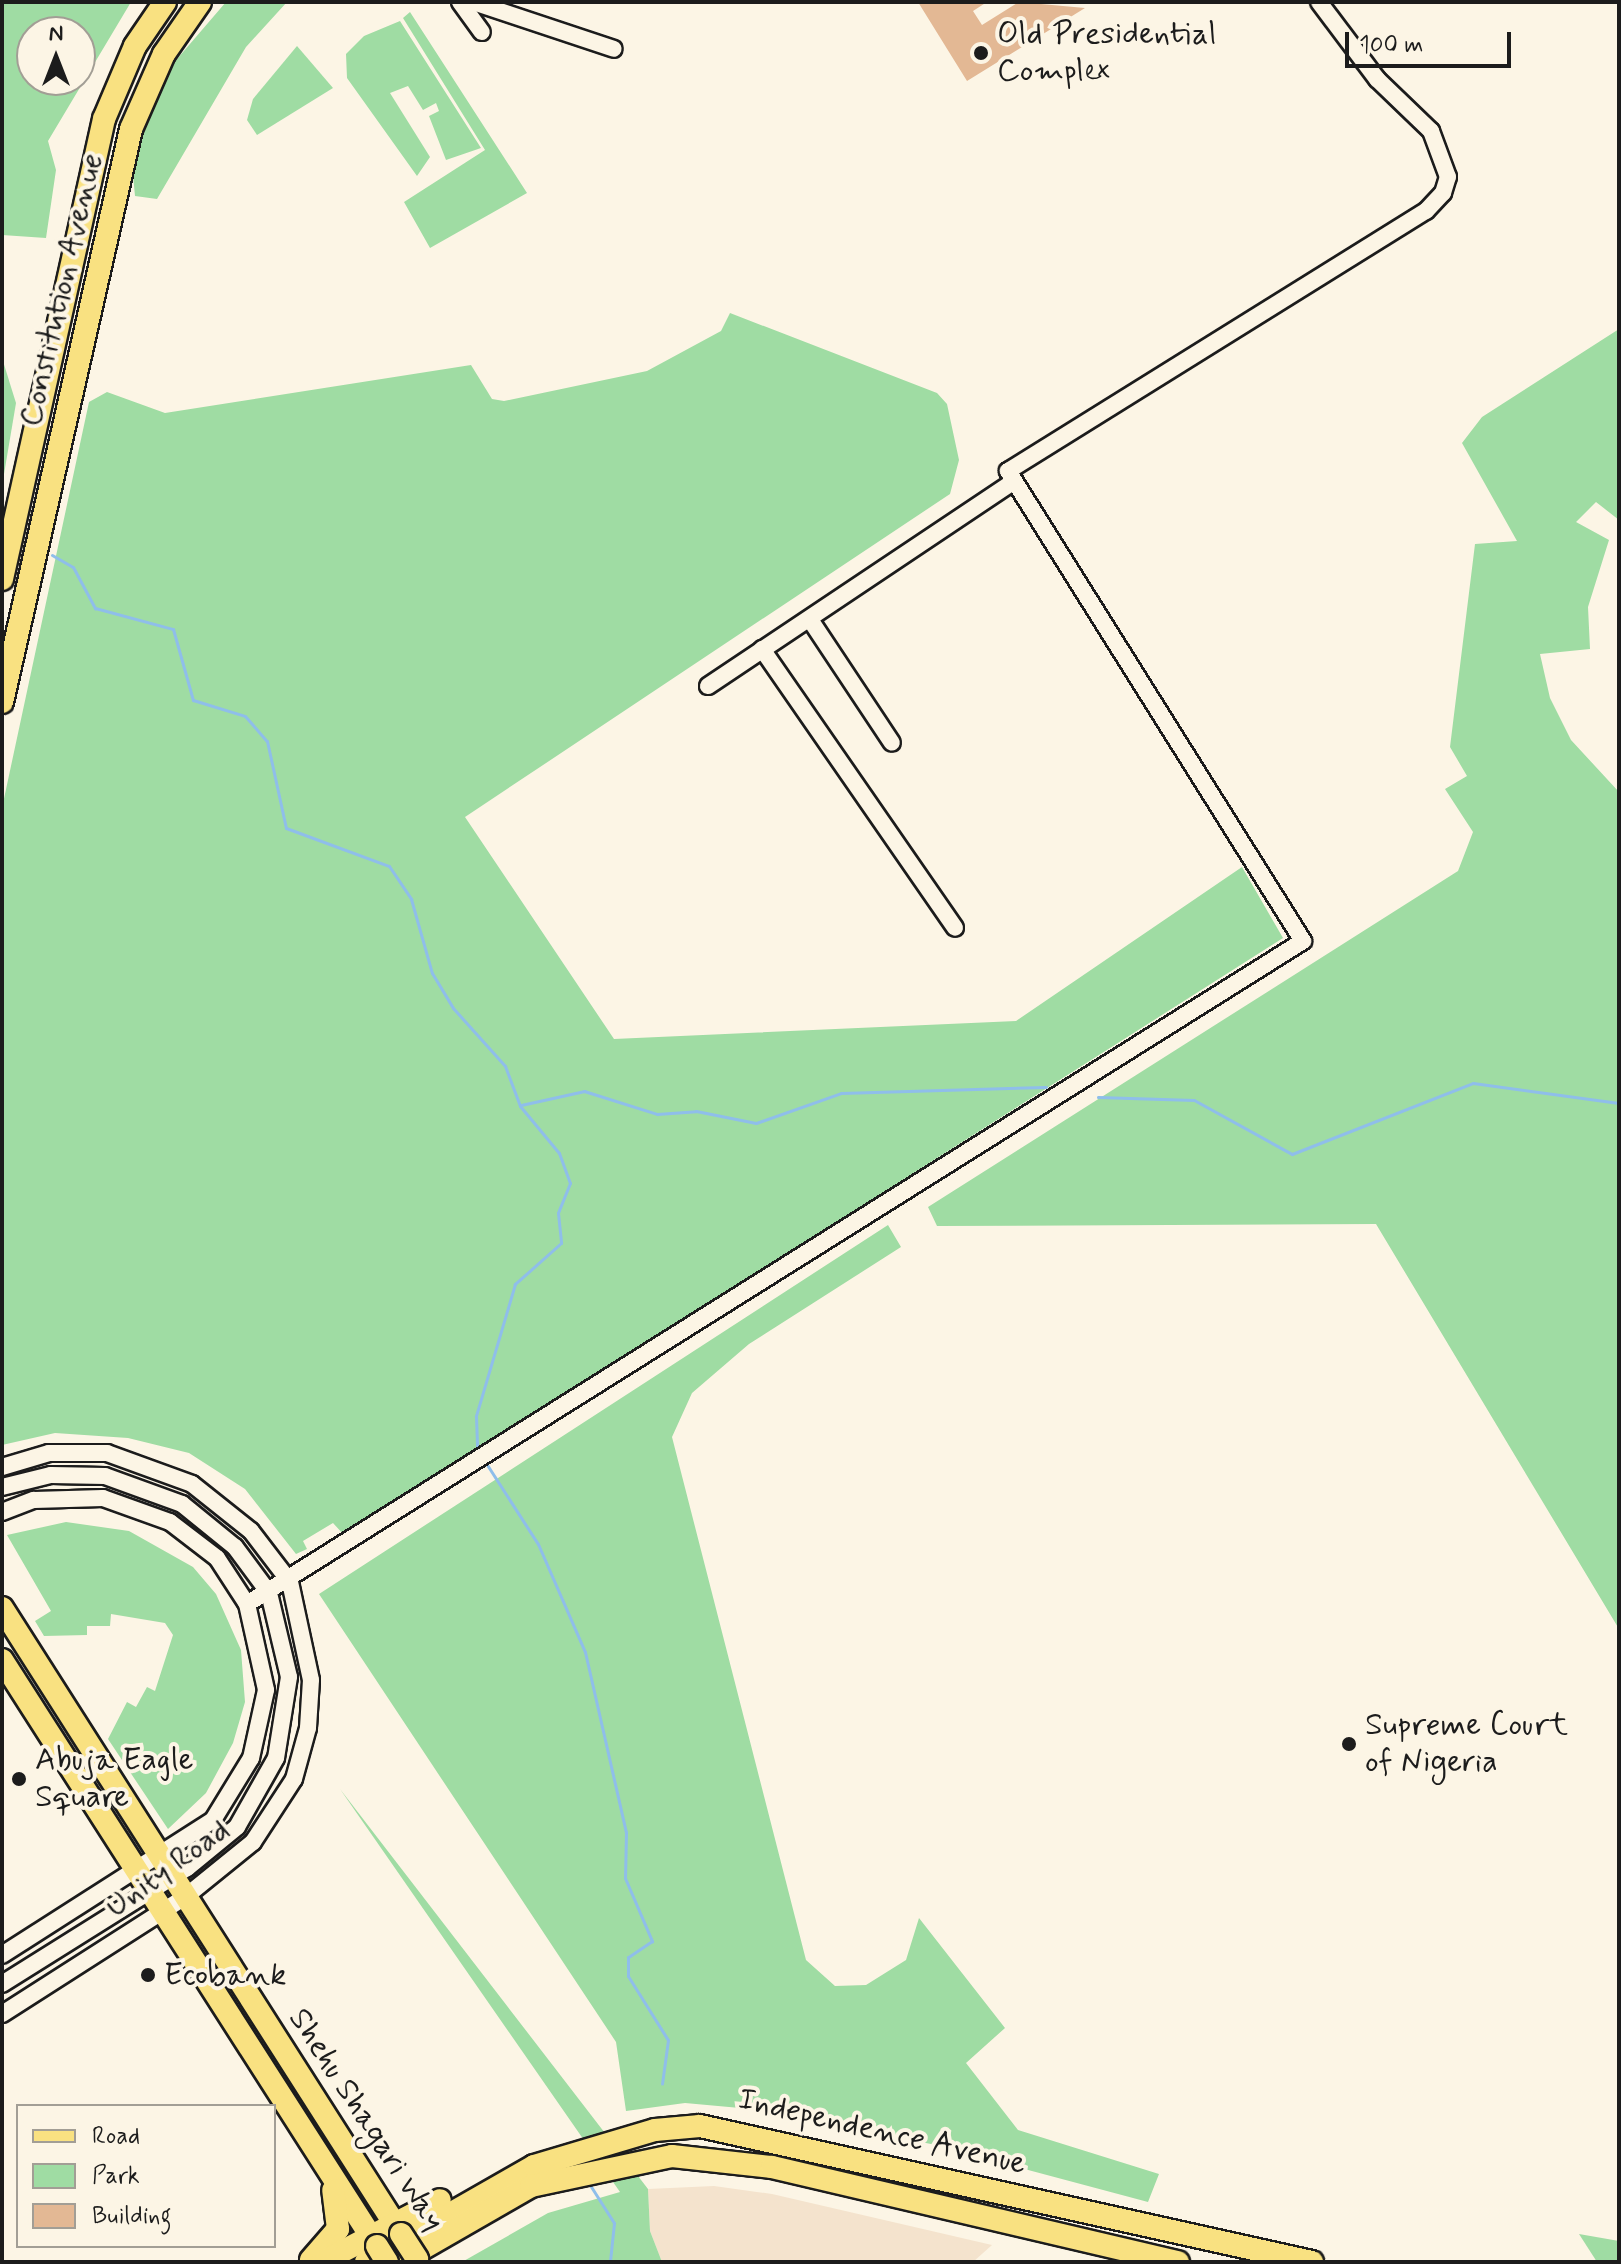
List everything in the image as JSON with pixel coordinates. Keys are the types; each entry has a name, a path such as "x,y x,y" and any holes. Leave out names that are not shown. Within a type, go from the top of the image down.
{"main road":[{"name":"Constitution Avenue","path":"2,579 104,119 135,46 165,2"},
{"name":"Constitution Avenue","path":"2,702 131,129 164,54 200,2"},
{"name":"Shehu Shagari Way","path":"2,1608 416,2261"},
{"name":"Shehu Shagari Way","path":"2,1660 327,2169 375,2252"},
{"name":"Independence Avenue","path":"375,2252 397,2229 550,2147 700,2126 781,2138 1312,2262"},
{"name":"Independence Avenue","path":"322,2262 375,2252 511,2176 655,2130"},
{"name":"Independence Avenue","path":"416,2261 547,2192 672,2156 772,2167 1178,2262"},
{"path":"308,2262 340,2221 327,2169"}],"street":[{"path":"460,2 614,49"},
{"path":"247,1604 290,1582 402,1513 1303,941 1008,471 1426,211 1443,193 1445,160 1431,131 1377,79 1319,2"},
{"path":"474,7 482,32"},
{"path":"708,686 762,649 811,621 1014,481"},
{"path":"811,621 892,743"},
{"path":"762,649 955,928"},
{"name":"Unity Road","path":"2,1467 77,1451 163,1468 223,1505 290,1582 311,1680 308,1728 294,1779 253,1842 185,1897 2,2014"},
{"name":"Unity Road","path":"2,1487 80,1474 155,1490 209,1523 269,1593 289,1677 280,1747 237,1827 144,1881 2,1955"},
{"name":"Unity Road","path":"2,1512 64,1497 137,1507 195,1539 247,1604 265,1667 259,1738 229,1801 166,1868"},
{"name":"Unity Road","path":"2,1984 144,1881"}],"shaded area":[{"path":"714,2186 772,2194 992,2245 973,2262 662,2262 650,2231 648,2189"}],"green space":[{"path":"2,2 131,2 96,61 96,16 16,16 16,96 75,96 48,141 56,170 46,238 2,235"},
{"path":"226,2 287,2 246,47 157,199 135,196 131,154 159,80"},
{"path":"410,12 527,193 430,248 404,202 485,150 403,18"},
{"path":"400,21 481,148 446,160 429,116 439,111 436,103 423,110 408,86 390,93 430,157 417,176 347,78 346,54 364,36"},
{"path":"297,46 333,88 257,135 247,120 253,99"},
{"path":"730,313 937,393 947,404 959,460 950,494 465,817 614,1039 1016,1021 1242,867 1283,938 344,1535 333,1523 303,1541 307,1549 296,1554 245,1489 189,1453 128,1438 55,1433 2,1445 2,808 89,402 107,392 165,413 471,365 492,399 504,401 647,371 721,331"},
{"path":"1619,329 1619,520 1596,502 1576,522 1609,540 1588,607 1590,649 1540,654 1550,698 1571,740 1619,792 1619,1629 1376,1224 937,1226 928,1207 1458,871 1473,832 1445,789 1467,776 1450,747 1475,544 1517,541 1462,443 1482,417"},
{"path":"2,358 16,403 2,486"},
{"path":"888,1225 901,1247 749,1344 692,1393 672,1437 806,1960 835,1986 866,1985 906,1960 919,1918 1005,2028 966,2063 1018,2130 1159,2174 1148,2202 931,2144 751,2109 685,2103 626,2111 616,2042 319,1594"},
{"path":"66,1522 129,1531 193,1567 216,1594 241,1650 245,1702 233,1743 206,1793 168,1829 108,1739 127,1702 136,1707 147,1687 155,1691 173,1635 165,1623 111,1614 110,1626 87,1626 87,1635 44,1636 35,1621 51,1611 7,1535"},
{"path":"340,1789 648,2189 650,2231 662,2262 462,2262 548,2213 620,2192"},
{"path":"1579,2234 1619,2241 1619,2262 1597,2262"}],"building":[{"name":"Old Presidential Complex","path":"918,2 987,2 973,11 982,25 1019,2 1085,8 967,81"}],"waterway":[{"path":"52,555 73,567 95,608 173,629 193,700 245,716 267,741 286,828 389,866 411,899 432,973 453,1008 505,1066 520,1106 559,1153 570,1183 558,1213 561,1243 515,1284 476,1416 477,1450"},
{"path":"1098,1097 1194,1100 1292,1154 1473,1083 1619,1103"},
{"path":"521,1105 584,1091 657,1114 696,1111 756,1123 841,1093 1046,1087"},
{"path":"484,1460 538,1544 585,1652 626,1832 625,1878 652,1941 628,1957 628,1976 668,2040 662,2084"},
{"path":"590,2185 614,2223 610,2262"}],"place":[{"name":"Old Presidential Complex","path":"981,53"},
{"name":"Supreme Court of Nigeria","path":"1349,1744"},
{"name":"Abuja Eagle Square","path":"19,1779"},
{"name":"Ecobank","path":"148,1975"}]}
